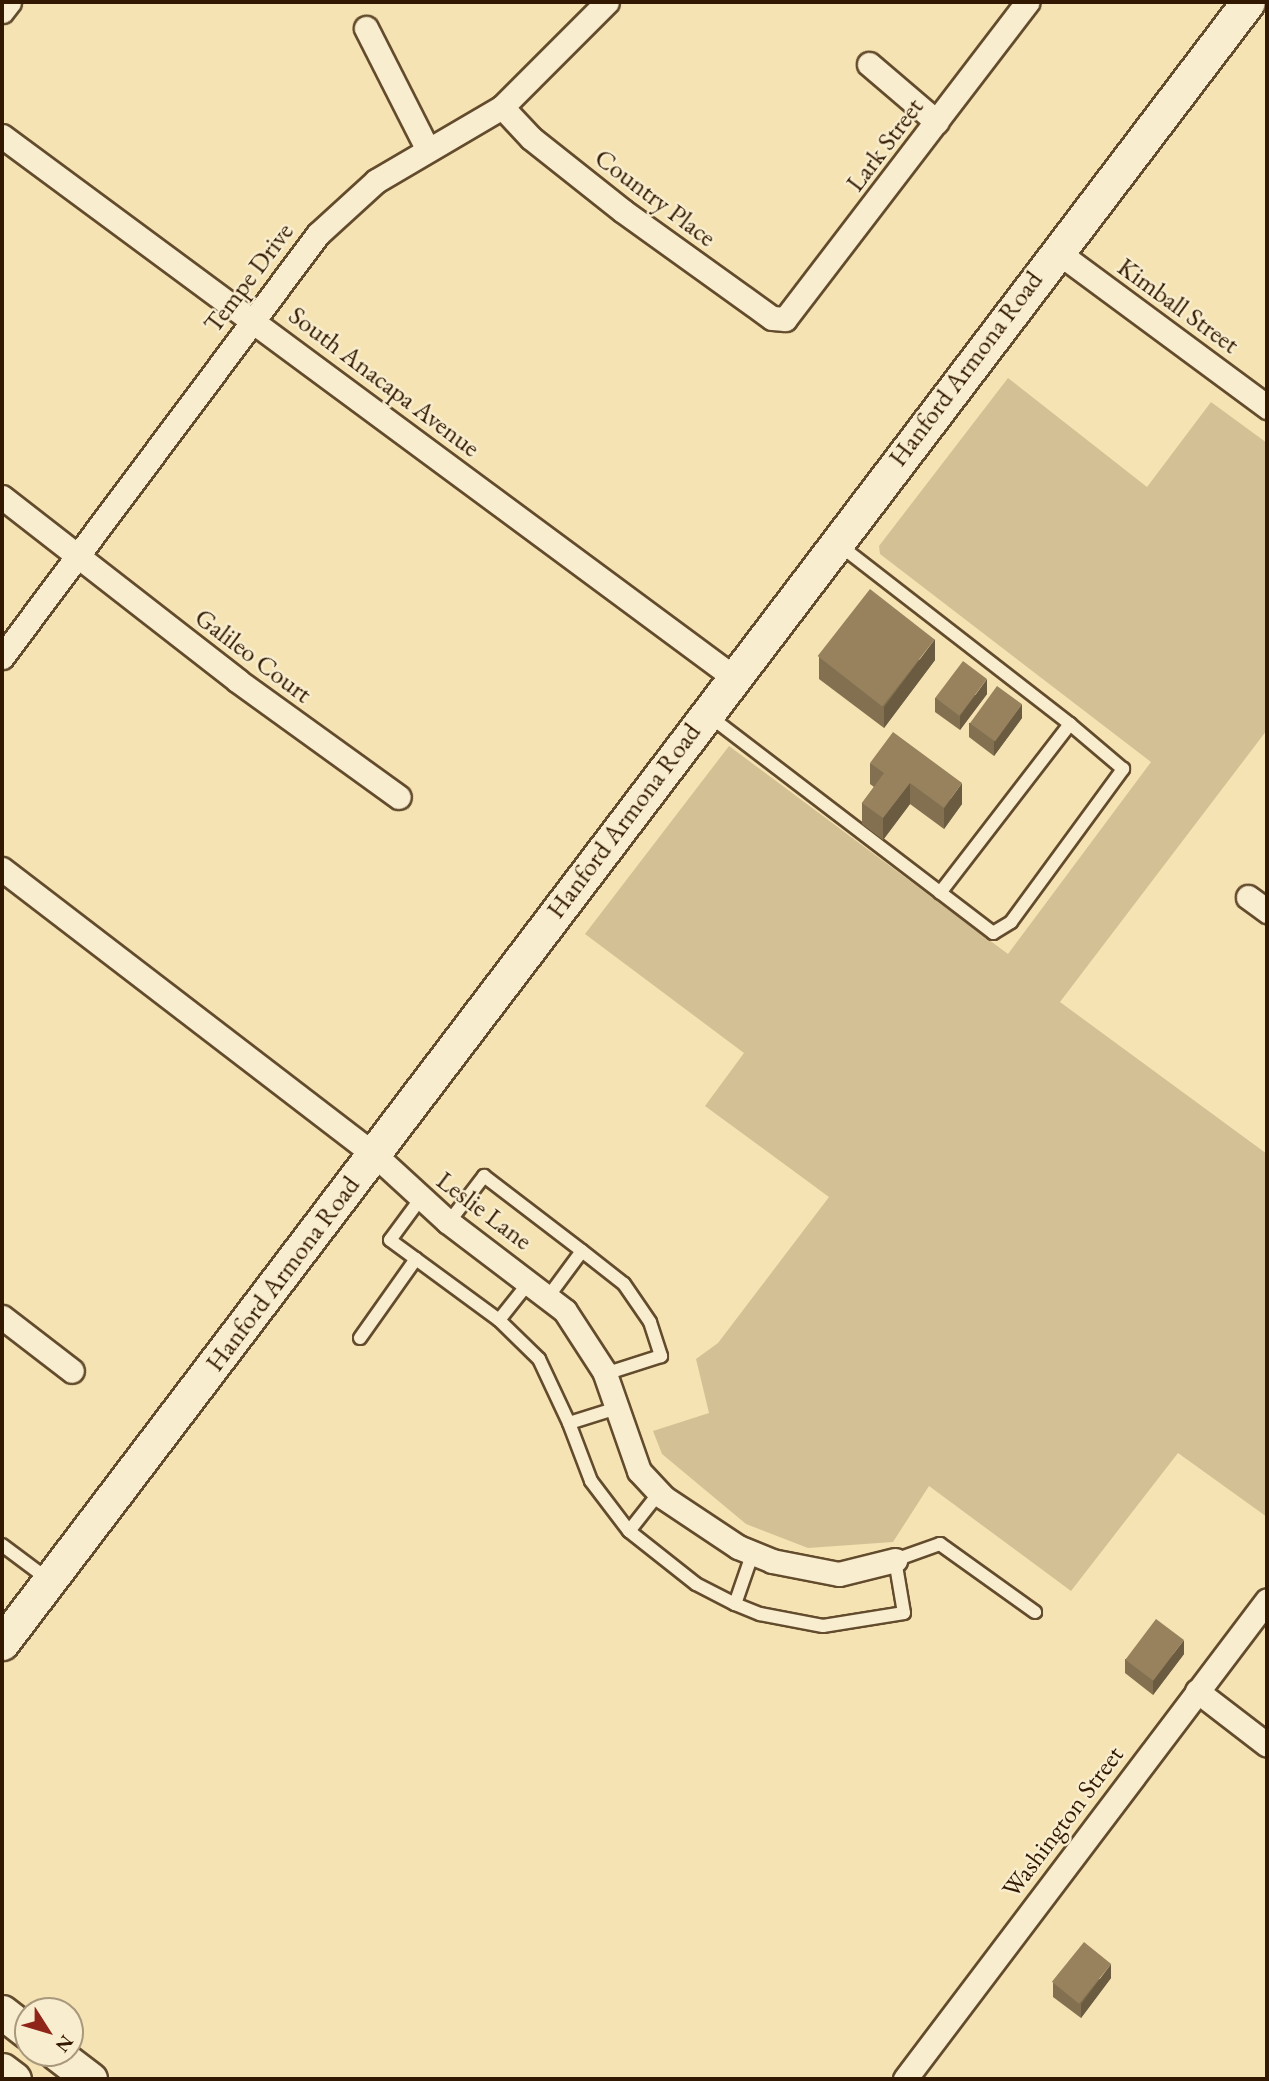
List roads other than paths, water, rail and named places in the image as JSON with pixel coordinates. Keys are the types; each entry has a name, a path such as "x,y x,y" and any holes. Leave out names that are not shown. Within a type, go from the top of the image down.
{"main road":[{"name":"Hanford Armona Road","path":"2,1643 375,1155 732,676 1055,250 1248,2"},
{"path":"74,2067 90,2079"},
{"path":"2,2070 14,2079"}],"street":[{"path":"2,11 9,2"},
{"name":"Tempe Drive","path":"2,657 252,318 338,214 427,148 502,107 607,2"},
{"name":"Lark Street","path":"785,319 1027,2"},
{"path":"366,28 427,148"},
{"path":"869,64 937,122"},
{"name":"Country Place","path":"502,107 531,138 624,211 772,318 785,319"},
{"name":"South Anacapa Avenue","path":"2,136 252,318 732,676"},
{"name":"Kimball Street","path":"1055,250 1267,407"},
{"name":"Galileo Court","path":"2,497 80,552 227,673 399,797"},
{"name":"Leslie Lane","path":"2,869 375,1155 449,1222 548,1297 591,1343 618,1408 639,1471 659,1493 752,1555 839,1574 895,1560"},
{"path":"1248,897 1267,911"},
{"path":"2,1317 72,1371"},
{"name":"Washington Street","path":"905,2079 1267,1600"},
{"path":"1197,1691 1267,1745"}],"lane":[{"path":"705,712 993,933 1010,922 1123,769 1070,724 835,542"},
{"path":"940,893 1070,724"},
{"path":"449,1222 484,1177 624,1284 650,1322 661,1356 605,1374"},
{"path":"421,1198 390,1240 499,1320 548,1370 591,1481 629,1531 696,1584 735,1604 823,1626 904,1613 895,1560 940,1544 1035,1612"},
{"path":"548,1297 582,1251"},
{"path":"360,1338 416,1259"},
{"path":"499,1320 530,1281"},
{"path":"569,1423 618,1408"},
{"path":"629,1531 659,1493"},
{"path":"2,1545 49,1580"},
{"path":"735,1604 752,1555"}]}
